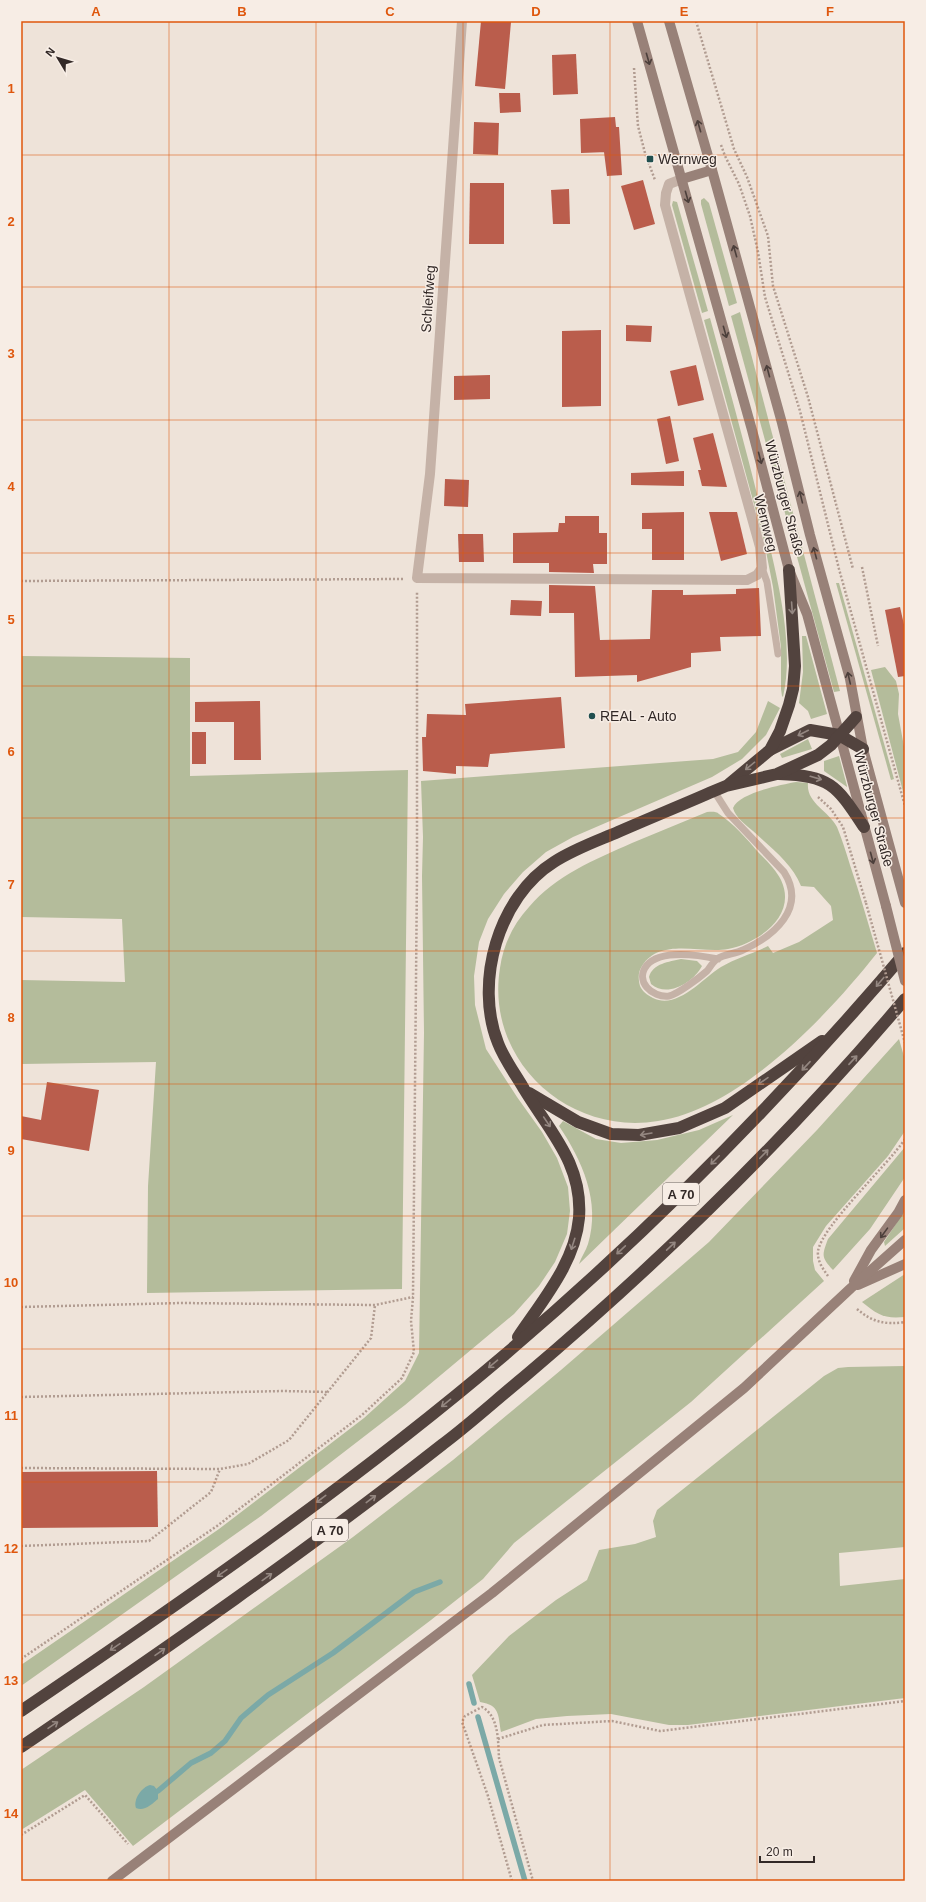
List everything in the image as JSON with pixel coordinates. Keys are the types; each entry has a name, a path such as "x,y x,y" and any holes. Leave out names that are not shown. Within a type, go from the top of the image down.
{"highway":[{"path":"770,750 780,731 793,689 794,640 789,570"},
{"path":"842,1027 725,1108 678,1128 639,1135 611,1134 578,1122 525,1090 498,1043 489,1006 488,980 493,951 502,925 515,902 533,880 553,863 578,849 726,786 778,774 818,755 831,745 856,716"},
{"path":"726,786 770,750 810,730 839,735 863,749"},
{"path":"778,774 802,775 826,782 845,799 864,827"},
{"name":"A 70","path":"21,1711 225,1571 423,1422 510,1350 674,1200 746,1130 842,1027 905,953"},
{"name":"A 70","path":"21,1748 239,1597 338,1524 445,1443 540,1363 622,1292 695,1224 804,1112 864,1047 905,999"},
{"name":"A 70","path":"510,1350 568,1260 575,1239 579,1218 579,1194 574,1174 565,1152 525,1090"}],"main road":[{"name":"Würzburger Straße","path":"637,21 752,430 789,570 807,614 905,981"},
{"name":"Würzburger Straße","path":"669,21 782,423 810,534 850,679 863,749 905,903"},
{"path":"682,179 712,170"},
{"path":"851,1288 871,1250 898,1213 905,1200"},
{"path":"112,1881 492,1593 744,1388 851,1288 905,1240"},
{"path":"851,1288 905,1264"}],"street":[{"name":"Schleifweg","path":"417,578 430,474 462,21"},
{"name":"Wernweg","path":"417,578 747,580 757,575 762,568 760,547 665,205 666,192 669,184 682,179"}],"lane":[{"path":"762,568 767,582 778,654"},
{"path":"714,791 728,813 784,872 790,881 793,893 789,908 783,921 775,931 764,940 742,951 718,959 705,972 670,996 660,996 652,993 647,988 644,981 645,967 650,962 659,958 678,955 695,955 718,959"}],"path":[{"path":"696,21 734,149 747,177 768,236 773,286 808,397 853,569"},
{"path":"633,62 636,82 638,126 665,205"},
{"path":"720,141 724,156 739,184 753,227 765,297 800,411 839,569 905,806"},
{"path":"862,567 878,646"},
{"path":"21,581 417,578 417,875 411,1321 414,1352 402,1378 362,1415 217,1526 21,1659"},
{"path":"866,903 905,1043"},
{"path":"828,1276 822,1267 818,1253 824,1236 890,1160 905,1139"},
{"path":"21,1307 181,1303 375,1305 412,1297"},
{"path":"21,1468 220,1469 248,1464 289,1440 372,1338 375,1305"},
{"path":"857,1309 874,1321 892,1324 905,1322"},
{"path":"21,1397 283,1391 328,1392"},
{"path":"21,1546 149,1541 211,1492 220,1469"},
{"path":"498,1739 543,1725 612,1721 660,1731 905,1701"},
{"path":"512,1881 488,1796 462,1722 465,1716 482,1708 488,1710 493,1718 498,1739 500,1758 533,1881"},
{"path":"21,1835 85,1795 128,1844"}],"green space":[{"path":"704,198 709,203 737,303 729,306 701,204 701,200"},
{"path":"673,201 677,202 708,311 702,313 672,205"},
{"path":"740,312 840,691 834,692 731,316"},
{"path":"710,318 752,474 779,589 786,633 787,656 783,697 781,689 781,647 773,587 764,541 704,320"},
{"path":"836,583 839,583 894,779 891,780"},
{"path":"802,636 806,636 827,714 811,719 808,711 799,703 803,672"},
{"path":"21,656 190,658 190,776 408,770 402,1289 147,1293 148,1186 156,1062 21,1064 21,980 125,982 122,919 21,917"},
{"path":"885,667 896,681 899,694 898,714 905,752 905,799 871,670"},
{"path":"768,701 780,708 766,735 742,759 712,777 573,837 546,852 523,872 504,894 488,919 479,942 474,976 475,1005 486,1049 542,1132 557,1158 568,1187 570,1211 567,1234 555,1262 539,1286 514,1314 405,1405 261,1516 21,1686 21,1665 219,1529 364,1418 405,1381 419,1353 424,1033 423,837 421,781 713,759 738,752 756,732"},
{"path":"808,739 812,749 782,758 780,754"},
{"path":"839,756 847,787 824,771 824,761"},
{"path":"796,782 808,783 810,796 837,827 861,898 877,953 857,978 808,1030 780,1056 751,1079 720,1098 689,1113 658,1121 625,1123 593,1116 565,1103 540,1085 520,1061 506,1033 499,1002 501,960 506,944 523,914 551,886 576,869 632,843 707,812 713,812 718,813 735,827 771,865 779,876 785,893 784,905 780,916 772,926 762,934 740,946 717,950 682,948 659,952 650,957 641,968 639,973 639,983 641,988 645,993 653,998 662,1001 671,1000 689,992 721,967 732,961 768,946 773,953 799,942 833,920 831,906 814,887 801,886 787,863 741,821 733,808 743,798 751,794 761,790"},
{"path":"681,959 697,961 702,966 692,978 679,987 664,989 657,988 651,984 649,977 654,969 667,962"},
{"path":"899,1039 905,1060 905,1131 888,1156 826,1226 813,1247 813,1261 815,1270 824,1281 691,1402 514,1543 483,1579 133,1846 85,1790 21,1830 21,1770 144,1687 353,1537 453,1460 561,1370 709,1242 817,1130"},
{"path":"733,1115 579,1264 587,1247 591,1228 591,1197 582,1167 559,1126 563,1121 596,1139 621,1143 657,1140 699,1130"},
{"path":"905,1147 905,1177 870,1229 833,1270 826,1262 824,1256 828,1239"},
{"path":"905,1210 905,1228 885,1246 884,1242"},
{"path":"905,1274 905,1317 886,1317 877,1313 862,1302"},
{"path":"905,1366 905,1547 839,1553 840,1586 905,1579 905,1698 688,1725 669,1725 611,1714 567,1716 536,1719 501,1732 495,1708 487,1703 480,1702 472,1675 509,1636 556,1600 587,1580 599,1550 635,1544 656,1537 653,1521 657,1510 824,1376 838,1368"}],"water":[{"path":"150,1785 154,1786 158,1791 158,1799 145,1808 136,1808 135,1805 137,1797 144,1788"}],"building":[{"path":"481,21 511,22 505,89 475,86"},
{"path":"576,54 578,94 553,95 552,55"},
{"path":"499,93 520,93 521,112 500,113"},
{"path":"615,117 616,127 619,127 622,175 607,176 604,152 581,153 580,119"},
{"path":"474,122 499,123 498,155 473,154"},
{"path":"643,180 655,224 634,230 621,186"},
{"path":"470,183 504,183 504,244 469,244"},
{"path":"569,189 570,224 553,224 551,190"},
{"path":"626,325 652,326 651,342 626,341"},
{"path":"601,330 601,406 562,407 562,331"},
{"path":"696,365 704,400 678,406 670,371"},
{"path":"490,375 490,399 454,400 454,376"},
{"path":"670,416 679,461 666,464 657,419"},
{"path":"713,433 727,487 702,486 698,470 701,470 693,438"},
{"path":"684,471 684,486 631,485 631,473"},
{"path":"445,479 469,480 468,507 444,506"},
{"path":"684,512 684,560 652,560 652,529 642,529 642,513"},
{"path":"709,512 737,512 747,554 721,561"},
{"path":"565,516 599,516 599,533 607,533 607,564 593,564 594,573 549,572 549,563 513,563 513,533 558,532 559,523 565,523"},
{"path":"458,534 483,534 484,562 459,562"},
{"path":"549,585 595,586 600,640 650,639 652,590 683,590 683,595 736,594 736,589 759,588 761,636 720,637 721,651 691,653 691,667 637,682 637,675 575,677 574,613 549,613"},
{"path":"511,600 542,601 541,616 510,615"},
{"path":"900,607 905,629 905,676 898,677 885,610"},
{"path":"561,697 565,748 490,754 488,767 456,766 456,774 423,771 422,737 426,737 427,714 466,715 465,704"},
{"path":"260,701 261,760 234,760 234,722 195,722 195,702"},
{"path":"192,732 206,732 206,764 192,764"},
{"path":"47,1082 99,1090 89,1151 21,1139 21,1116 41,1120"},
{"path":"157,1471 158,1527 21,1528 21,1472"}],"waterway":[{"path":"158,1791 191,1763 211,1753 225,1741 241,1718 268,1695 333,1653 414,1592 440,1582"},
{"path":"469,1684 474,1703"},
{"path":"478,1717 525,1881"}],"place":[{"name":"Wernweg","path":"650,159"},
{"name":"REAL - Auto","path":"592,716"}]}
